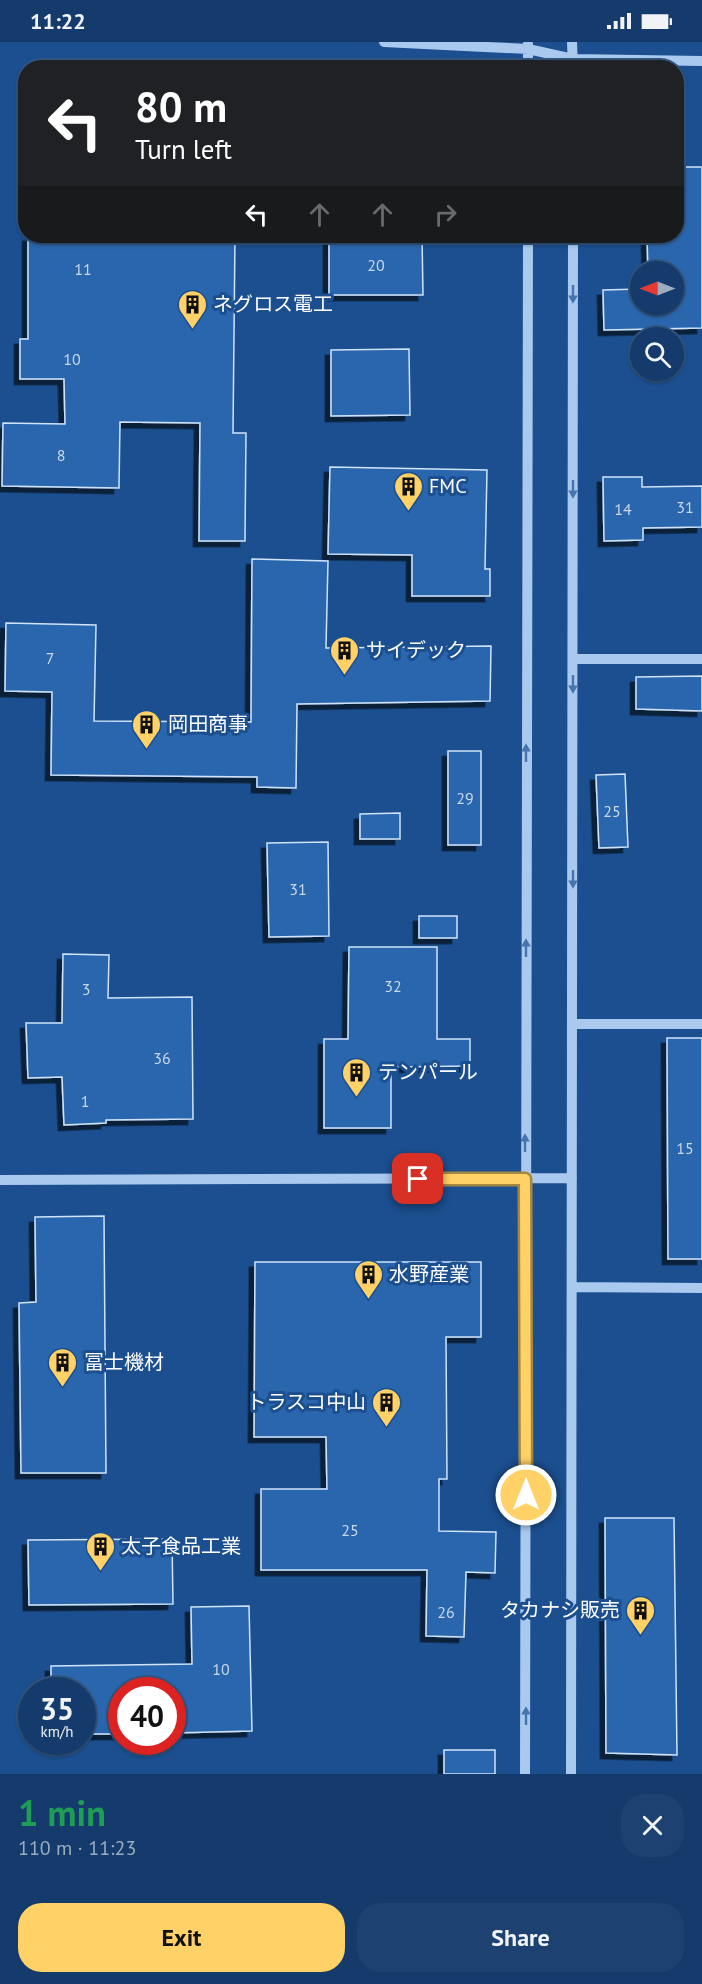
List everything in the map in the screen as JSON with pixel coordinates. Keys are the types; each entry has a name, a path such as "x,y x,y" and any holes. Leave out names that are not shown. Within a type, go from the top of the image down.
{"street":[{"path":"384,42 528,46 565,60"},
{"path":"572,42 573,60"},
{"path":"684,61 702,61"},
{"path":"525,1774 528,243"},
{"path":"571,1774 573,243"},
{"path":"573,659 702,659"},
{"path":"573,1024 702,1024"},
{"path":"0,1180 572,1178"},
{"path":"572,1287 702,1288"}],"building":[{"path":"684,167 702,167 702,328 630,327 630,329 604,330 603,290 630,289 630,315 684,315 684,261 648,261 647,243 684,243"},
{"path":"28,243 235,243 233,433 246,433 245,541 199,541 200,423 120,422 119,488 2,486 3,423 65,424 64,379 20,379 20,339 28,339"},
{"path":"329,243 422,243 423,295 329,295"},
{"path":"409,349 410,415 331,416 331,350"},
{"name":"FMC","path":"330,467 487,470 485,569 490,569 490,596 412,596 412,555 328,554"},
{"path":"603,477 642,477 642,487 702,486 702,527 643,528 643,540 604,541"},
{"path":"252,559 328,561 326,648 491,646 490,701 297,704 296,788 257,787 257,777 51,775 52,692 5,691 6,623 96,625 94,721 251,722"},
{"path":"702,676 702,711 636,709 636,677"},
{"path":"448,751 481,751 481,845 448,845"},
{"path":"625,774 628,847 599,848 596,775"},
{"path":"400,813 400,839 360,839 360,814"},
{"path":"328,842 329,936 269,937 267,843"},
{"path":"419,916 457,916 457,938 419,938"},
{"path":"349,947 437,947 437,1039 470,1039 470,1066 391,1067 391,1128 324,1128 324,1039 348,1039"},
{"path":"63,954 109,955 108,998 192,997 193,1119 106,1120 106,1123 64,1125 62,1077 28,1078 26,1023 62,1023"},
{"path":"667,1038 702,1038 702,1259 668,1259"},
{"name":"冨士機材","path":"104,1216 106,1473 21,1473 19,1303 36,1302 35,1217"},
{"path":"255,1262 481,1262 481,1337 446,1337 447,1479 439,1479 439,1531 496,1532 495,1573 466,1572 464,1637 426,1636 427,1570 261,1570 261,1489 327,1489 326,1437 254,1437"},
{"name":"タカナシ販売","path":"605,1518 674,1518 677,1755 606,1753"},
{"name":"太子食品工業","path":"172,1539 173,1604 29,1605 28,1540"},
{"path":"249,1606 252,1731 186,1733 186,1677 108,1677 108,1734 96,1734 96,1677 51,1677 51,1666 192,1664 191,1607"},
{"path":"444,1750 495,1750 495,1774 444,1774"}],"place":[{"name":"ネグロス電工","path":"192,330"},
{"name":"FMC","path":"408,512"},
{"name":"サイデック","path":"345,676"},
{"name":"岡田商事","path":"147,750"},
{"name":"テンパール","path":"357,1098"},
{"name":"水野産業","path":"368,1300"},
{"name":"冨士機材","path":"63,1388"},
{"name":"トラスコ中山","path":"387,1428"},
{"name":"太子食品工業","path":"100,1572"},
{"name":"タカナシ販売","path":"641,1636"}],"route":[{"path":"418,1179 525,1179 526,1495"}]}
